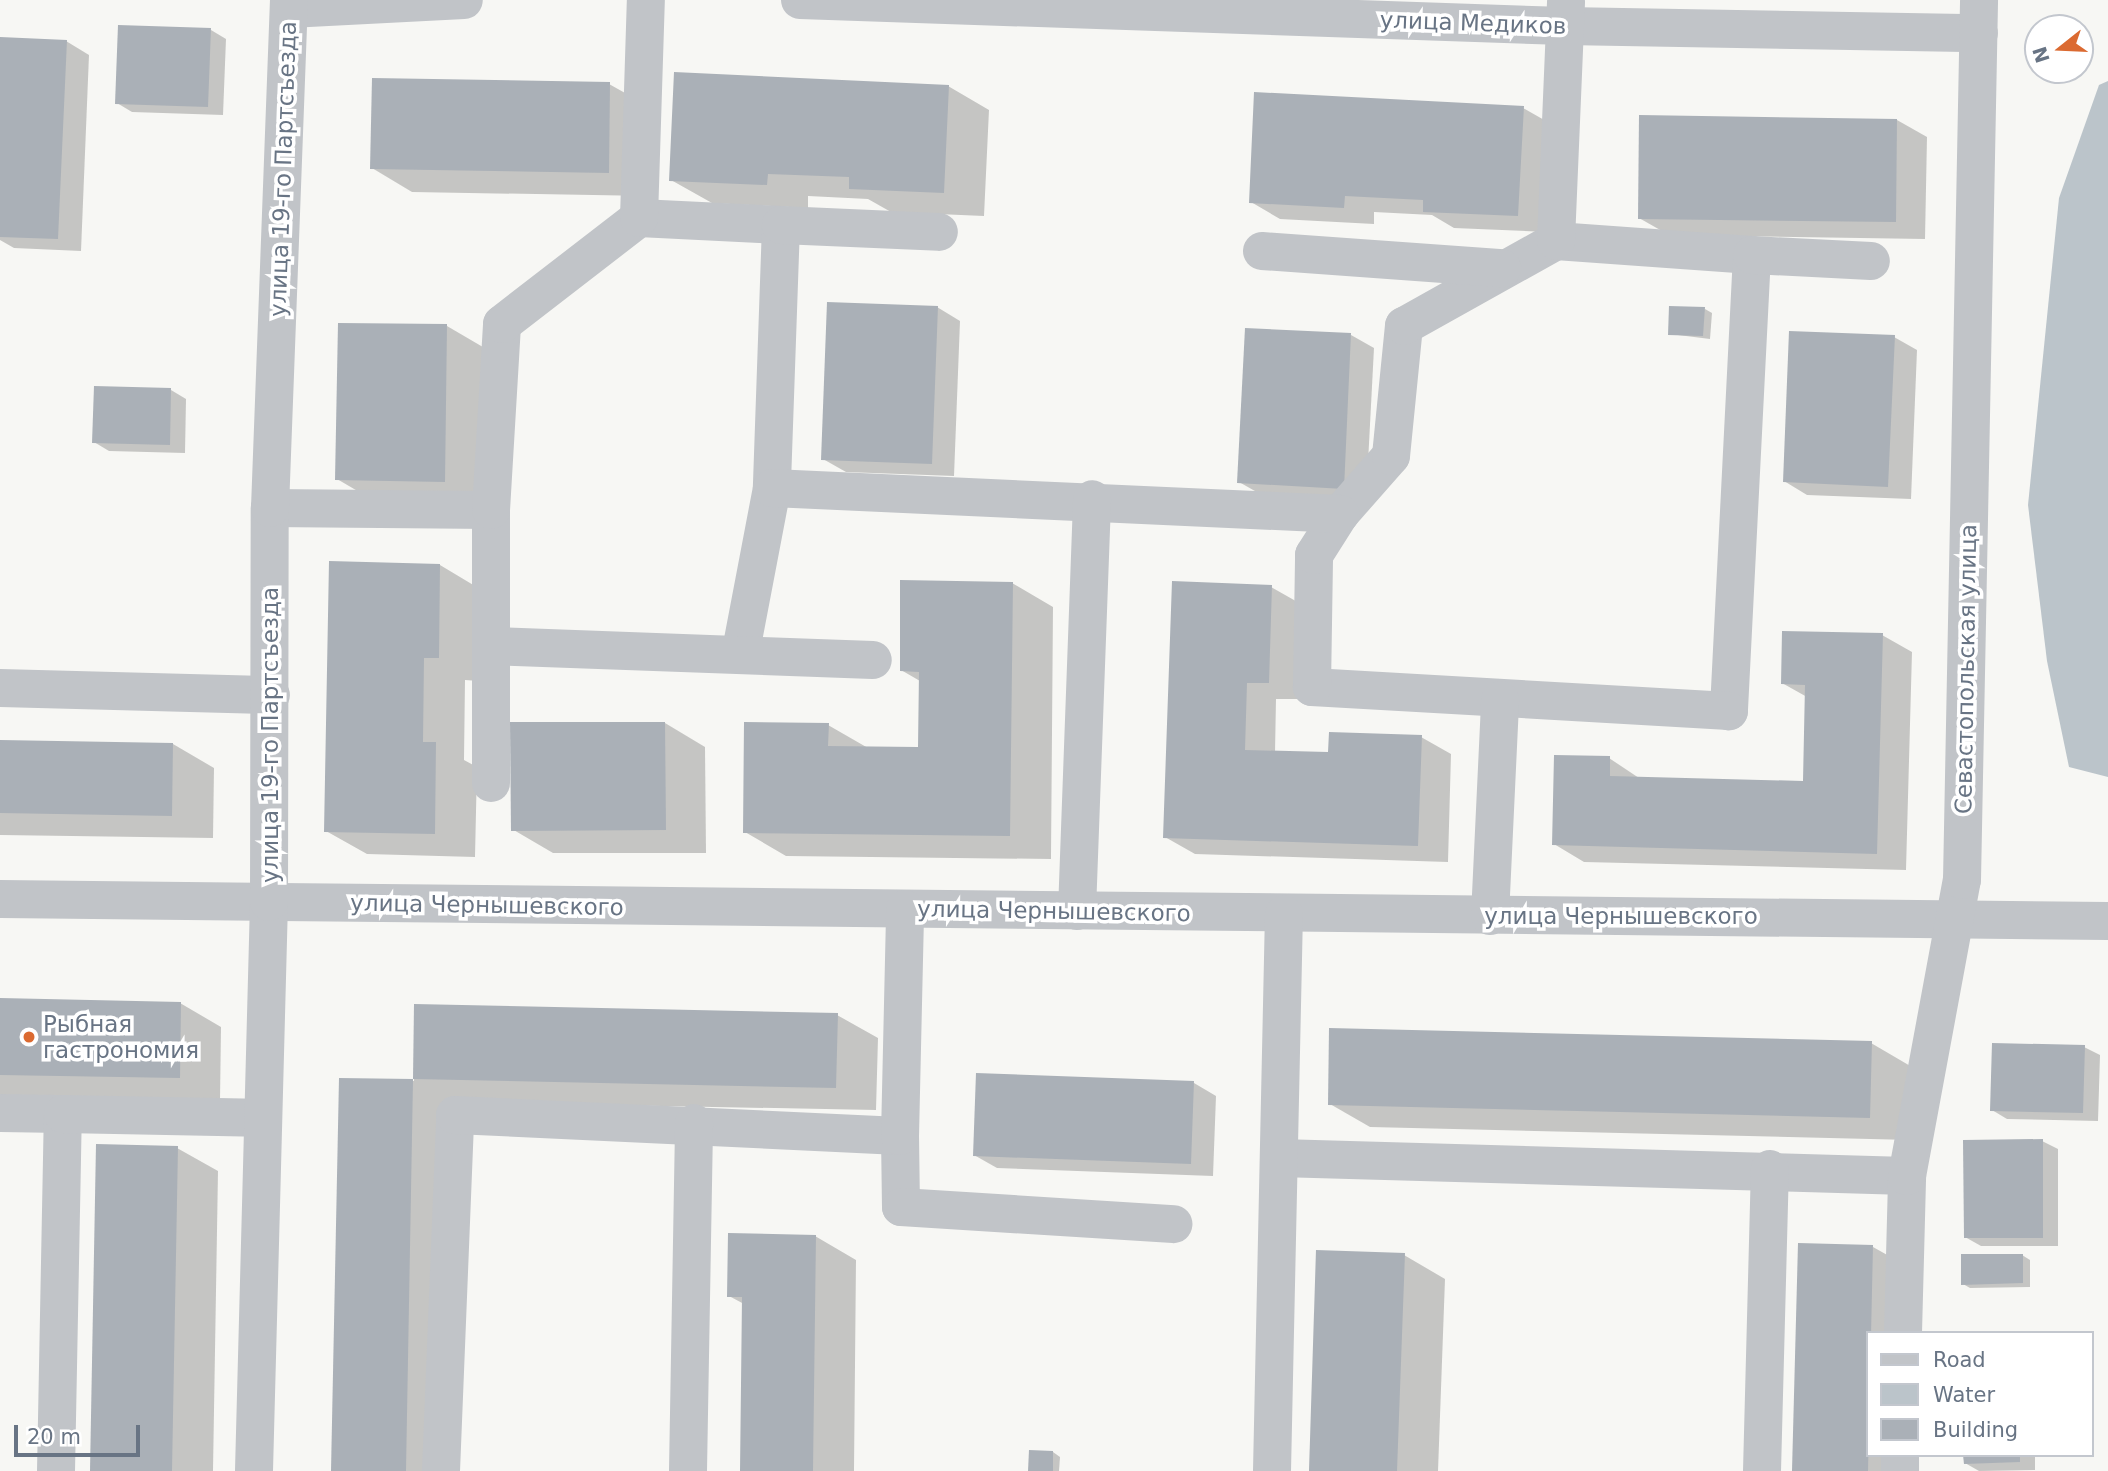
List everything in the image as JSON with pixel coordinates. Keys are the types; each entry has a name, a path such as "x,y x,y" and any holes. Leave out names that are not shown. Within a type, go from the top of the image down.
{"street":[{"path":"289,5 464,0"},
{"path":"639,218 646,0"},
{"name":"улица Медиков","path":"800,0 1565,13 1979,16"},
{"name":"улица 19-го Партсъезда","path":"254,1471 269,902 270,508 289,5"},
{"path":"1556,241 1565,13"},
{"name":"Севастопольская улица","path":"1903,1331 1907,1176 1962,880 1979,16"},
{"path":"491,783 491,510 502,324 639,218 939,232"},
{"path":"740,655 772,488 781,225"},
{"path":"1752,255 1729,711 1500,700 1312,687 1314,555 1340,514 1391,456 1404,326 1502,268 1556,241 1871,261"},
{"path":"1262,251 1502,268"},
{"path":"772,488 1092,499 1340,514"},
{"path":"1077,911 1092,499"},
{"path":"270,508 491,510"},
{"path":"491,646 873,660"},
{"path":"0,688 271,695"},
{"path":"1490,916 1500,700"},
{"name":"улица Чернышевского","path":"0,899 1284,914 2108,920"},
{"path":"905,909 901,1207 1173,1224"},
{"path":"1272,1471 1284,914"},
{"path":"0,1113 263,1118"},
{"path":"56,1471 62,1114"},
{"path":"441,1471 455,1115 694,1123 900,1136"},
{"path":"688,1471 694,1123"},
{"path":"1279,1158 1770,1169 1907,1176"},
{"path":"1762,1471 1770,1169"}],"water":[{"path":"2108,81 2108,777 2069,767 2047,661 2028,505 2059,198 2099,85"}],"building":[{"path":"118,25 211,28 208,107 115,104"},
{"path":"0,37 67,40 58,239 0,237"},
{"path":"674,72 949,85 944,193 849,189 849,177 768,174 767,185 669,181"},
{"path":"372,78 610,82 609,173 370,169"},
{"path":"1254,92 1524,106 1518,216 1423,212 1423,200 1345,196 1344,208 1249,203"},
{"path":"1639,115 1897,119 1896,222 1638,219"},
{"path":"827,302 938,306 932,464 821,460"},
{"path":"1669,306 1705,307 1703,336 1668,335"},
{"path":"338,323 447,324 445,482 335,480"},
{"path":"1245,328 1351,333 1344,489 1237,483"},
{"path":"1789,331 1895,335 1888,487 1783,482"},
{"path":"94,386 171,388 170,445 92,443"},
{"path":"329,561 440,564 439,658 424,658 423,742 436,742 435,834 324,832"},
{"path":"900,580 1013,582 1010,836 743,833 744,722 829,723 828,746 918,747 919,672 900,671"},
{"path":"1172,581 1272,585 1269,683 1247,683 1245,750 1328,752 1329,732 1422,735 1418,846 1163,838"},
{"path":"1782,631 1883,633 1877,854 1552,845 1554,755 1610,756 1610,776 1803,781 1805,685 1781,684"},
{"path":"510,722 665,722 666,830 511,831"},
{"path":"0,740 173,743 172,816 0,813"},
{"path":"0,998 181,1002 180,1078 0,1075"},
{"path":"414,1004 838,1013 836,1088 413,1079"},
{"path":"1329,1028 1872,1041 1870,1118 1328,1105"},
{"path":"1992,1043 2085,1045 2083,1113 1990,1111"},
{"path":"976,1073 1194,1081 1191,1164 973,1156"},
{"path":"339,1078 413,1079 406,1471 331,1471"},
{"path":"2043,1139 2043,1238 1964,1238 1963,1140"},
{"path":"96,1144 178,1146 172,1471 90,1471"},
{"path":"728,1233 816,1235 813,1471 740,1471 742,1297 727,1297"},
{"path":"1798,1243 1873,1245 1871,1331 1867,1331 1868,1471 1792,1471"},
{"path":"1316,1250 1405,1253 1397,1471 1309,1471"},
{"path":"1961,1254 2023,1254 2023,1283 1961,1285"},
{"path":"1029,1450 1053,1451 1053,1471 1028,1471"},
{"path":"1963,1457 2020,1457 2020,1462 1964,1464"}],"place":[{"name":"Рыбная гастрономия","path":"29,1037"}]}
